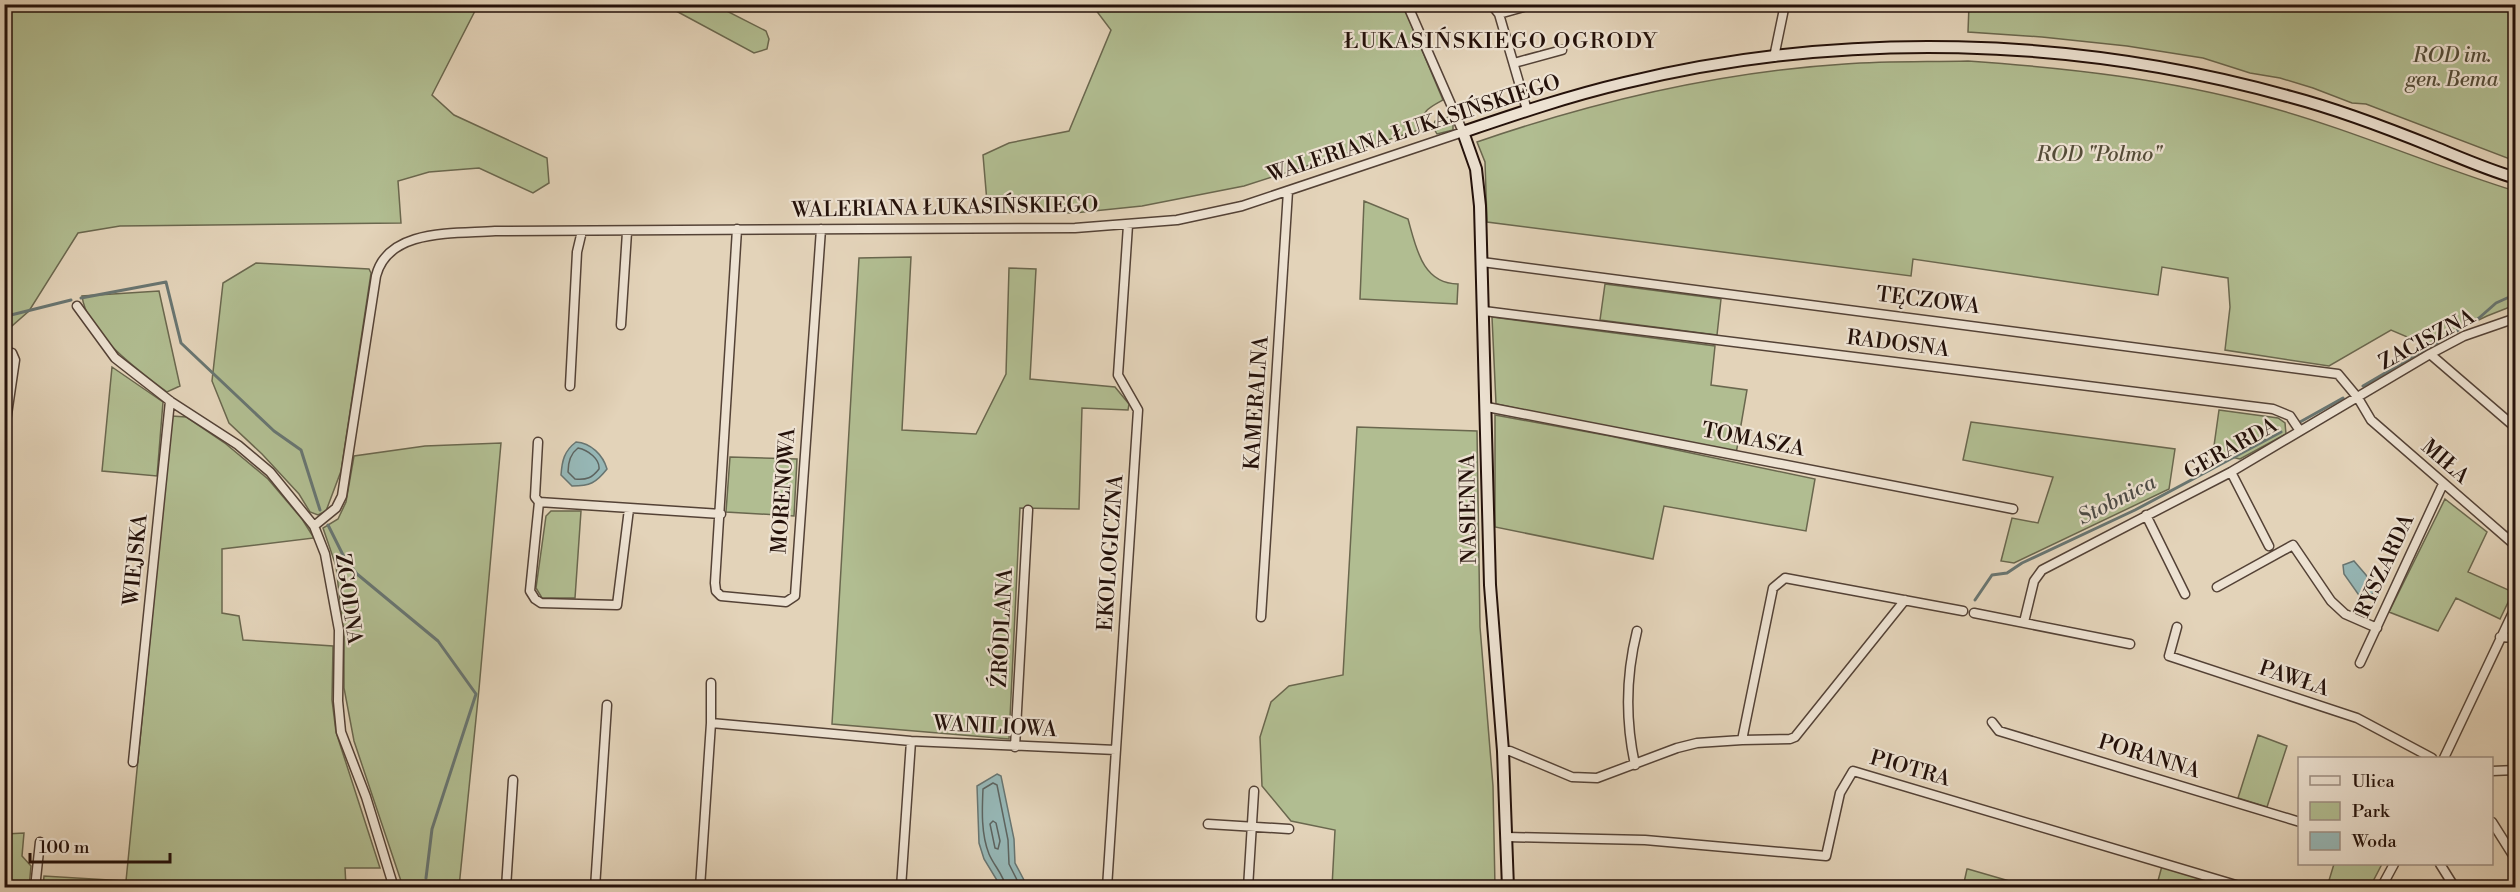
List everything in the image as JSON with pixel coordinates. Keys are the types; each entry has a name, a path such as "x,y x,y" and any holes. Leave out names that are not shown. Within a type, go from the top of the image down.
{"street":[{"name":"WALERIANA ŁUKASIŃSKIEGO","path":"1407,4 1463,132"},
{"path":"1491,4 1498,14 1527,110"},
{"path":"1498,14 1534,4"},
{"path":"1774,57 1785,4"},
{"name":"WALERIANA ŁUKASIŃSKIEGO","path":"314,526 336,508 342,496 378,266 387,252 404,243 438,235 495,231 1075,228 1128,225 1199,216 1288,191 1527,110 1626,82 1708,66 1857,49 1956,48 2046,52 2151,65 2230,81 2310,102 2516,178"},
{"path":"1514,63 1562,50"},
{"name":"NASIENNA","path":"1463,132 1478,178 1487,407 1491,602 1503,751 1508,888"},
{"name":"KAMERALNA","path":"1261,617 1288,191"},
{"name":"EKOLOGICZNA","path":"1107,888 1138,410 1118,375 1128,225"},
{"name":"MORENOWA","path":"737,229 716,591 721,596 786,602 795,596 821,229"},
{"path":"570,386 577,252 582,231"},
{"path":"621,325 627,232"},
{"name":"TĘCZOWA","path":"1482,261 2338,374 2358,398"},
{"name":"ZGODNA","path":"77,306 115,358 170,400 238,445 270,472 314,526 326,554 339,630 338,701 341,732 366,797 394,888"},
{"name":"RADOSNA","path":"1484,312 2273,409 2290,416 2300,430"},
{"name":"ZACISZNA","path":"2358,398 2464,336 2516,318"},
{"path":"4,351 12,353 15,360 4,435"},
{"path":"2430,354 2516,428"},
{"name":"GERARDA","path":"2024,622 2034,580 2042,570 2231,472 2358,398"},
{"name":"MIŁA","path":"2358,398 2371,420 2516,546"},
{"name":"WIEJSKA","path":"133,762 170,400"},
{"name":"TOMASZA","path":"1487,407 2013,509"},
{"path":"538,442 535,497 539,502 530,591 535,599 542,603 617,604 629,509"},
{"path":"2231,472 2269,546"},
{"name":"RYSZARDA","path":"2360,663 2443,484"},
{"path":"539,502 721,514"},
{"name":"ŹRÓDLANA","path":"1015,747 1028,510"},
{"path":"2146,515 2185,594"},
{"path":"2217,587 2293,546 2331,602 2345,614 2377,628"},
{"path":"1742,740 1773,588 1785,578 1963,611"},
{"path":"1503,751 1510,751 1582,779 1597,778 1677,748 1697,743 1790,739 1795,737 1905,600"},
{"path":"2445,757 2516,606"},
{"path":"1974,613 2130,644"},
{"name":"PAWŁA","path":"2177,627 2169,656 2356,718 2428,757"},
{"path":"1635,765 1627,692 1637,631"},
{"path":"2500,637 2516,638"},
{"path":"700,888 711,723 711,683"},
{"path":"595,888 607,705"},
{"name":"PORANNA","path":"1992,722 1999,731 2298,821"},
{"path":"711,723 911,741"},
{"name":"WANILIOWA","path":"902,888 911,741 1116,750"},
{"path":"2493,771 2516,770"},
{"name":"PIOTRA","path":"1507,837 1645,840 1826,856 1840,793 1852,771 2246,888"},
{"path":"506,888 513,780"},
{"path":"1248,888 1254,791"},
{"path":"2493,824 2516,860"},
{"path":"1208,825 1289,829"},
{"path":"35,888 40,842"},
{"path":"2381,888 2393,865"},
{"path":"2441,865 2455,888"}],"green space":[{"path":"5,4 478,5 432,95 454,115 547,158 549,183 533,193 479,168 429,172 398,181 401,223 120,226 78,233 29,311 5,332"},
{"path":"665,5 715,5 766,31 769,39 767,49 754,53"},
{"path":"1092,5 1403,5 1443,100 1426,111 1422,129 1244,186 1142,206 1074,213 1001,212 987,202 983,155 1009,143 1069,131 1111,30"},
{"name":"ROD im. gen. Bema","path":"1969,5 2515,5 2515,161 2366,104 2352,103 2280,78 2250,73 2203,58 2127,46 1968,32"},
{"name":"ROD \"Polmo\"","path":"1968,61 2118,76 2228,97 2328,125 2515,191 2515,305 2426,345 2391,330 2329,366 2225,350 2230,307 2228,278 2162,267 2158,295 1913,259 1911,276 1487,222 1485,162 1477,142 1613,101 1705,81 1845,64"},
{"path":"1449,117 1453,119 1453,130 1437,134 1433,127 1435,121"},
{"path":"1364,201 1408,219 1418,252 1428,271 1436,278 1458,284 1457,304 1360,299"},
{"path":"911,257 902,430 976,434 1006,374 1009,268 1036,269 1030,379 1115,387 1129,404 1128,410 1082,408 1079,509 1020,508 1009,739 832,724 859,258"},
{"path":"256,263 369,269 371,273 341,471 326,511 318,515 310,512 299,494 229,423 212,381 223,283"},
{"path":"1605,284 1721,299 1717,335 1600,320"},
{"path":"159,291 180,386 167,392 115,350 103,337 93,324 82,296"},
{"path":"1492,317 1715,346 1711,385 1747,390 1736,454 1496,404"},
{"path":"112,367 163,402 157,476 102,471"},
{"path":"2219,410 2278,418 2285,423 2286,434 2240,459 2213,453"},
{"path":"1495,415 1610,436 1815,479 1806,531 1664,506 1653,559 1495,527"},
{"path":"172,416 186,417 226,444 268,479 302,519 314,538 222,549 222,613 239,616 243,640 333,646 332,700 336,732 380,868 345,868 346,887 43,888 44,876 126,881"},
{"path":"1971,422 2175,449 2169,489 2014,563 2001,561 2012,518 2038,523 2053,477 1963,460"},
{"path":"1357,427 1477,431 1480,627 1493,786 1495,887 1332,887 1335,830 1291,821 1262,786 1260,737 1271,702 1289,686 1343,675"},
{"path":"501,443 459,887 403,887 354,741 344,688 344,638 336,566 323,528 338,519 346,502 354,456 425,446"},
{"path":"730,457 797,459 794,516 726,512"},
{"path":"2445,499 2487,532 2468,572 2513,592 2500,619 2456,598 2438,631 2389,612"},
{"path":"551,511 581,511 575,598 542,598 536,588 546,516"},
{"path":"2258,735 2287,746 2267,807 2238,798"},
{"path":"24,833 22,856 31,866 29,887 5,884 5,834"},
{"path":"2334,865 2381,865 2370,887 2327,887"},
{"path":"2162,866 2229,887 2156,888"},
{"path":"1968,869 2030,887 1963,887"}],"water":[{"path":"576,442 596,451 603,459 607,469 592,483 572,486 561,475 561,470 566,453"},
{"path":"2354,561 2366,575 2374,592 2363,601 2344,574 2343,565"},
{"path":"997,774 1001,776 1014,839 1015,863 1025,882 1023,887 1001,887 984,859 979,843 977,786"}],"waterway":[{"path":"81,298 166,282 181,343 274,431 301,450 320,510"},
{"name":"Stobnica","path":"2363,386 2479,318 2496,303 2516,294"},
{"path":"4,323 11,315 71,300"},
{"name":"Stobnica","path":"2300,422 2343,398"},
{"name":"Stobnica","path":"1975,600 1992,575 2007,573 2022,563 2135,510 2281,432"},
{"path":"328,525 345,559 357,574 438,641 476,694 432,829 426,878"}],"district":[{"name":"ŁUKASIŃSKIEGO OGRODY","path":"1501,41"}]}
